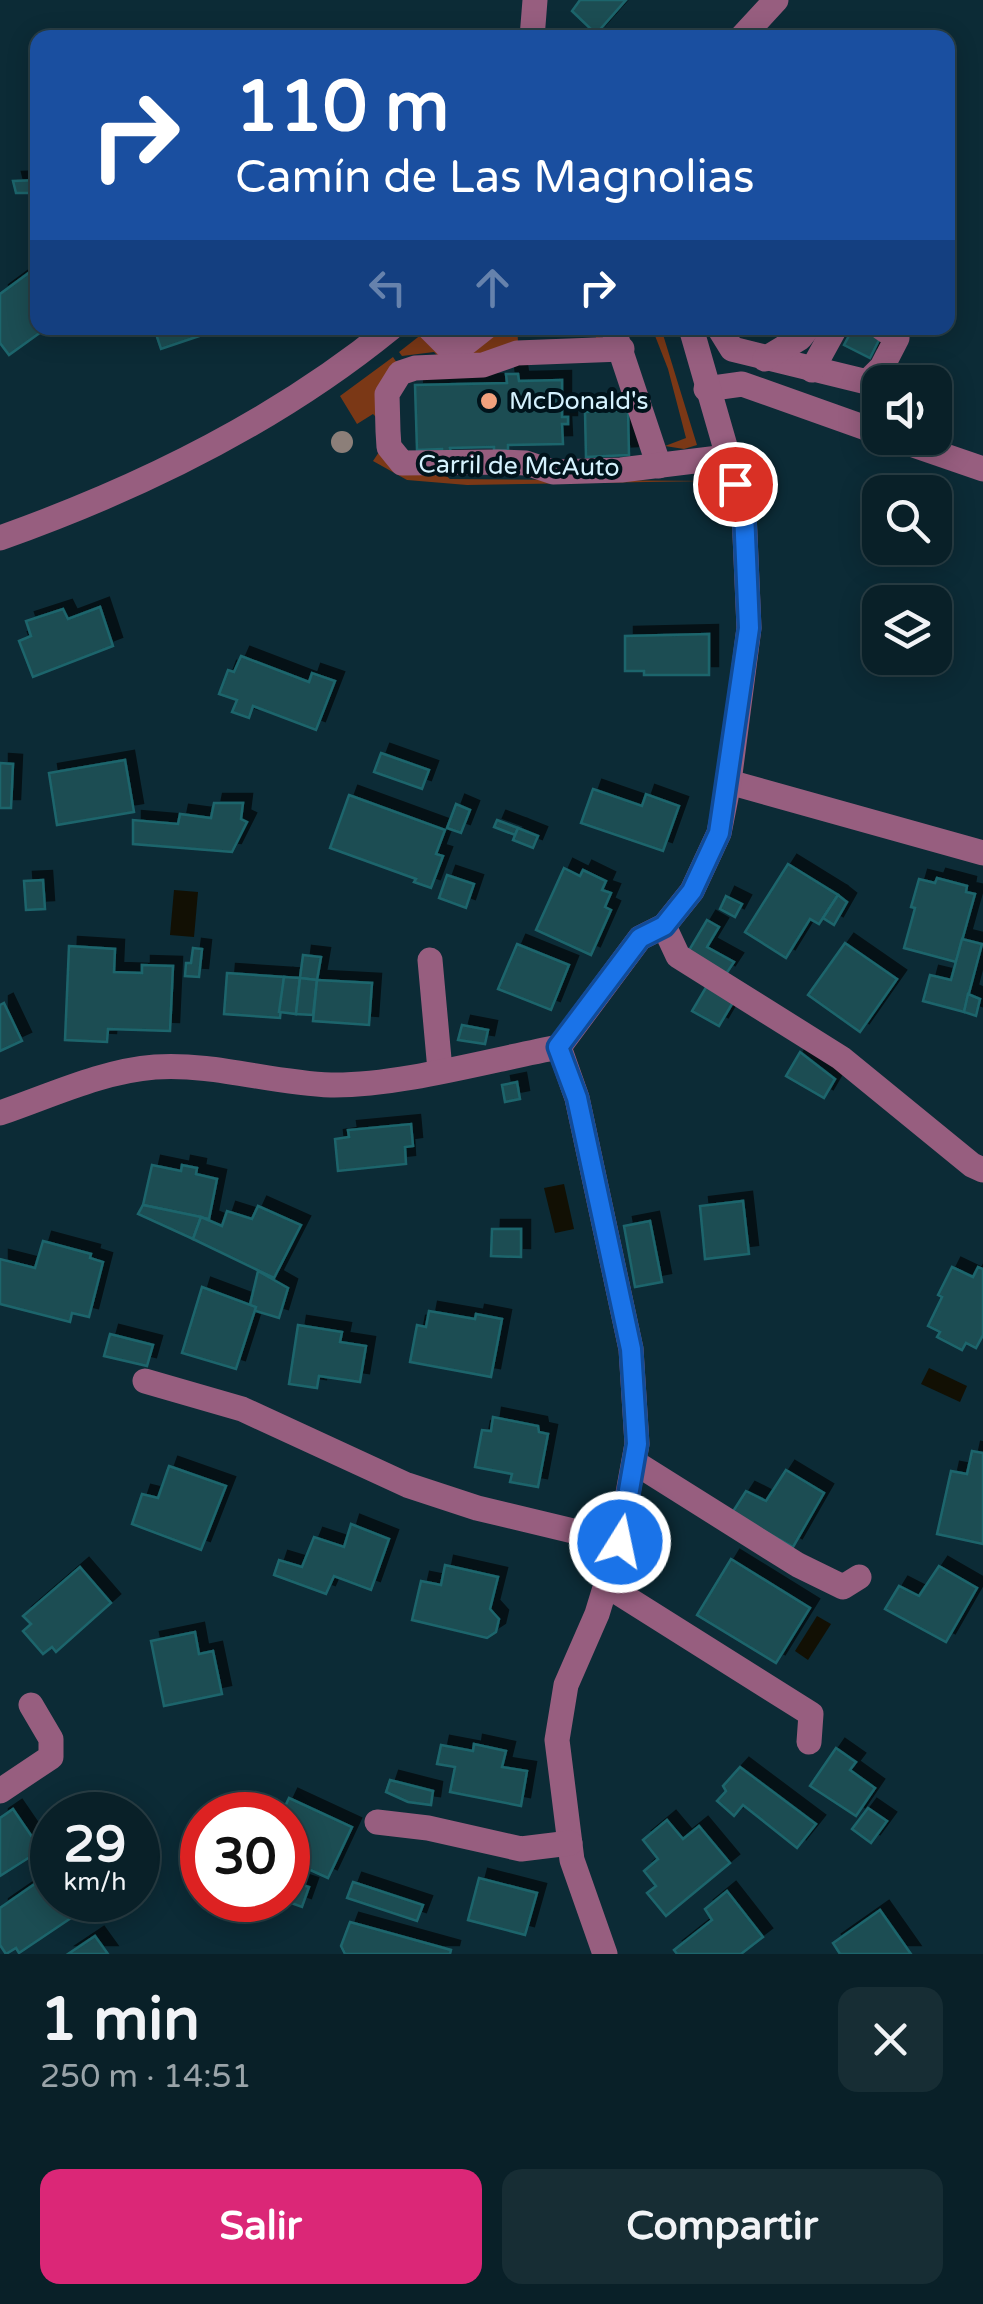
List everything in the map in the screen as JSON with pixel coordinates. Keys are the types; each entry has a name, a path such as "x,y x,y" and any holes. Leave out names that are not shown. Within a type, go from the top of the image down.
{"street":[{"path":"533,30 535,0"},
{"path":"748,30 776,0"},
{"path":"0,538 198,454 301,391 381,335"},
{"path":"436,335 448,347 461,346 476,335"},
{"path":"0,1113 106,1076 154,1068 192,1068 332,1085 393,1079 558,1047 640,938 664,926 692,891 719,833 729,782 749,628 744,512 693,335"},
{"path":"723,335 732,349 867,382 882,366 893,335"},
{"path":"765,359 802,335"},
{"path":"805,368 821,335"},
{"path":"805,368 830,335"},
{"path":"618,338 659,466 727,456"},
{"name":"Carril de McAuto","path":"618,338 517,353 484,366 416,368 400,373 388,394 389,448 402,463 498,462 526,464 552,472 659,466"},
{"path":"706,389 742,384 862,427"},
{"path":"941,455 983,470"},
{"path":"729,782 983,853"},
{"path":"664,926 678,956 841,1058 983,1170"},
{"path":"430,960 440,1070"},
{"path":"558,1047 577,1098 631,1349 637,1444 620,1542 566,1685 558,1740 572,1860 605,1954"},
{"path":"145,1380 242,1409 407,1484 477,1508 620,1542"},
{"path":"634,1462 798,1565 843,1588 859,1578"},
{"path":"606,1585 811,1714 809,1742"},
{"path":"0,1791 50,1757 51,1739 31,1705"},
{"path":"376,1822 428,1828 521,1849 570,1843"}],"shaded area":[{"path":"425,335 473,352 495,335 518,335 518,341 603,337 487,356 441,359 434,352 402,356 399,352"},
{"path":"655,335 663,335 697,445 684,449 665,446 686,438"},
{"path":"393,357 399,366 377,418 373,414 357,424 340,396"},
{"path":"379,452 397,469 440,470 450,479 709,481 467,485 407,480 373,461"},
{"path":"174,890 198,892 194,937 170,935"},
{"path":"564,1184 574,1229 555,1233 544,1188"},
{"path":"929,1368 967,1386 960,1402 921,1384"},
{"path":"817,1616 831,1624 808,1660 795,1651"}],"building":[{"path":"580,0 626,0 600,30 592,30 572,11"},
{"path":"30,180 30,193 16,193 13,181"},
{"path":"30,272 30,335 37,335 9,355 0,343 0,294"},
{"path":"156,335 202,335 161,349"},
{"path":"849,335 882,335 870,358 844,345"},
{"name":"McDonald's","path":"506,374 518,374 519,381 562,380 562,417 568,417 568,424 562,424 563,444 508,445 508,450 494,451 494,447 450,448 451,453 442,453 442,449 417,450 415,385 507,383"},
{"path":"628,410 629,455 586,457 585,412"},
{"path":"100,607 113,646 33,677 19,641 31,636 26,621 63,609 68,619"},
{"path":"709,634 709,675 644,675 644,671 625,671 625,636"},
{"path":"241,656 309,682 312,673 335,681 316,730 253,706 249,718 232,712 237,700 219,694 228,670 234,672"},
{"path":"381,753 429,770 422,789 374,772"},
{"path":"125,760 134,812 57,825 49,773"},
{"path":"0,763 13,764 11,808 0,808"},
{"path":"593,789 642,806 646,794 679,806 663,851 581,823"},
{"path":"349,795 445,830 436,854 443,856 431,888 330,848"},
{"path":"214,803 243,803 241,819 247,822 232,852 133,844 133,820 178,824 180,814 211,818"},
{"path":"456,804 470,810 461,833 447,828"},
{"path":"497,820 518,828 515,835 494,827"},
{"path":"518,828 538,836 533,848 513,840"},
{"path":"788,864 838,895 819,924 810,919 786,958 745,932"},
{"path":"564,868 580,876 583,870 606,881 602,890 611,893 605,907 611,910 591,955 536,930"},
{"path":"447,875 474,884 466,908 439,898"},
{"path":"937,878 967,886 966,892 975,894 956,962 904,948 919,879 935,883"},
{"path":"43,880 45,909 26,910 24,881"},
{"path":"838,895 847,902 834,925 823,918"},
{"path":"726,896 742,904 735,917 720,909"},
{"path":"707,920 719,927 707,947 734,962 726,974 688,952"},
{"path":"962,939 982,944 964,1012 923,1001 930,975 951,980"},
{"path":"845,943 897,979 860,1032 808,995"},
{"path":"517,944 569,965 551,1010 498,989"},
{"path":"69,946 115,949 114,972 142,973 142,965 173,966 170,1031 108,1029 107,1042 65,1040"},
{"path":"193,948 202,949 199,977 185,976"},
{"path":"303,955 321,957 317,980 300,978"},
{"path":"227,973 284,977 280,1018 224,1014"},
{"path":"284,977 300,978 296,1014 279,1012"},
{"path":"300,978 317,980 313,1015 296,1014"},
{"path":"317,980 372,983 369,1025 313,1021"},
{"path":"708,984 735,999 719,1026 692,1011"},
{"path":"968,994 980,999 976,1016 964,1012"},
{"path":"4,1003 22,1041 0,1051 0,1005"},
{"path":"462,1025 488,1030 485,1044 458,1040"},
{"path":"800,1052 835,1079 824,1098 786,1076"},
{"path":"517,1082 520,1099 505,1102 502,1085"},
{"path":"411,1124 413,1146 405,1147 406,1164 338,1171 335,1139 349,1137 348,1130"},
{"path":"152,1165 181,1171 182,1165 197,1168 196,1174 217,1179 209,1219 143,1205"},
{"path":"743,1201 749,1254 705,1259 700,1206"},
{"path":"143,1205 201,1217 193,1239 138,1214"},
{"path":"258,1206 301,1225 274,1278 193,1239 201,1217 222,1226 227,1211 252,1219"},
{"path":"650,1221 662,1282 635,1287 624,1226"},
{"path":"492,1229 521,1229 521,1257 491,1256"},
{"path":"43,1241 91,1254 90,1258 103,1262 89,1317 72,1313 70,1322 0,1304 0,1259 35,1268"},
{"path":"952,1267 973,1277 978,1267 983,1269 983,1335 976,1348 966,1343 962,1350 937,1337 940,1332 928,1326"},
{"path":"258,1271 288,1288 279,1318 249,1309"},
{"path":"202,1287 256,1307 236,1369 182,1353"},
{"path":"429,1311 502,1319 491,1377 410,1362 417,1325 426,1327"},
{"path":"298,1325 342,1332 340,1342 366,1346 360,1382 319,1376 317,1388 289,1384"},
{"path":"110,1334 153,1345 147,1366 104,1356"},
{"path":"493,1417 538,1426 539,1432 548,1434 538,1487 510,1482 512,1474 475,1467 482,1430 491,1431"},
{"path":"972,1451 983,1453 983,1544 937,1534 951,1471 967,1474"},
{"path":"169,1466 226,1486 201,1550 132,1524 142,1494 158,1498"},
{"path":"786,1470 824,1493 793,1547 732,1513 746,1491 766,1501"},
{"path":"351,1524 389,1539 371,1590 334,1576 326,1594 274,1575 279,1560 302,1567 314,1537 344,1547"},
{"path":"731,1559 810,1608 776,1663 697,1615"},
{"path":"445,1565 498,1577 490,1609 499,1619 496,1632 487,1638 412,1620 421,1581 441,1585"},
{"path":"939,1566 977,1588 946,1642 885,1609 899,1586 919,1596"},
{"path":"80,1567 111,1603 56,1652 52,1647 43,1654 23,1631 31,1624 23,1616"},
{"path":"195,1632 199,1654 213,1651 222,1694 164,1706 151,1641"},
{"path":"474,1744 506,1751 502,1767 527,1771 521,1806 450,1792 455,1767 437,1764 441,1745 473,1751"},
{"path":"836,1748 856,1762 850,1770 875,1788 856,1816 810,1786"},
{"path":"740,1767 816,1824 797,1848 743,1805 734,1816 717,1801 726,1791 723,1786"},
{"path":"390,1780 433,1791 431,1805 408,1802 386,1792"},
{"path":"310,1808 352,1827 328,1878 310,1870"},
{"path":"868,1808 887,1821 871,1843 852,1829"},
{"path":"13,1809 30,1834 30,1857 0,1876 0,1818"},
{"path":"667,1820 683,1839 699,1826 730,1863 666,1916 647,1893 656,1886 644,1871 658,1859 643,1840"},
{"path":"479,1878 537,1893 525,1935 468,1920"},
{"path":"353,1882 423,1905 417,1921 347,1898"},
{"path":"30,1887 30,1922 65,1922 19,1953 16,1948 6,1954 0,1945 0,1908"},
{"path":"727,1891 763,1937 741,1954 677,1954 674,1950 712,1920 705,1909"},
{"path":"880,1910 911,1954 840,1954 833,1943"},
{"path":"350,1922 451,1950 450,1954 345,1954 341,1946"},
{"path":"95,1936 108,1954 68,1954"}],"place":[{"name":"McDonald's","path":"489,401"}],"route":[{"path":"620,1542 637,1444 631,1349 577,1098 558,1047 640,938 664,926 692,891 719,833 749,628 744,512 735,484"}]}
